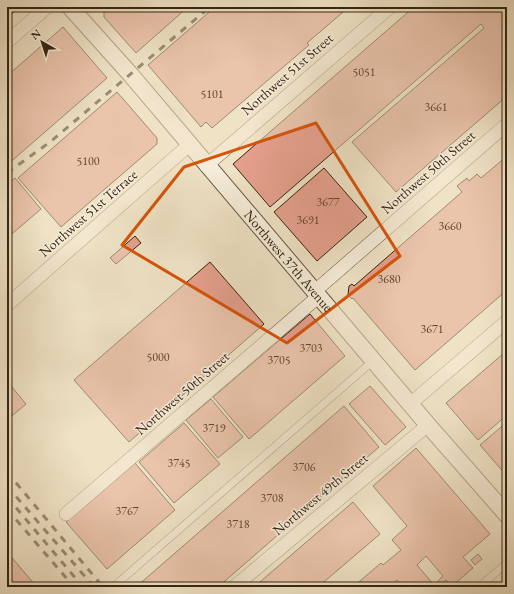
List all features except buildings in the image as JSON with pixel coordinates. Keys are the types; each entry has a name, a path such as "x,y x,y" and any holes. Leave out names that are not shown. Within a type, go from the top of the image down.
{"street":[{"path":"7,42 47,7"},
{"name":"Northwest 37th Avenue","path":"70,7 374,360 428,425 507,514"},
{"name":"Northwest 51st Street","path":"206,166 390,7"},
{"name":"Northwest 50th Street","path":"66,514 317,294 507,124"},
{"name":"Northwest 51st Terrace","path":"7,305 189,144"},
{"path":"410,404 507,321"},
{"name":"Northwest 49th Street","path":"234,587 428,425"}],"lane":[{"path":"113,587 374,360"},
{"path":"479,587 507,563"}],"highlighted area":[{"path":"316,123 400,256 287,343 122,245 184,167"}],"railway":[{"path":"7,173 50,142 210,7"},
{"path":"7,472 103,587"},
{"path":"7,486 94,587"},
{"path":"7,497 83,587"},
{"path":"7,509 74,587"}]}
